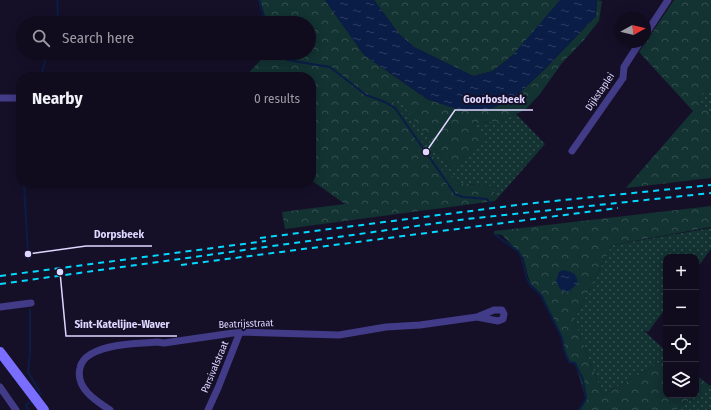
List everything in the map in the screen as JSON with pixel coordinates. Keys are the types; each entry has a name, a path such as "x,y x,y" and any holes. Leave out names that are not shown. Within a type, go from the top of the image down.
{"street":[{"path":"651,26 668,0"},
{"name":"Dijkstaplei","path":"572,151 623,78 624,67 636,48"},
{"path":"0,98 16,98"},
{"path":"0,307 31,303"},
{"name":"Beatrijsstraat","path":"110,410 85,390 80,380 81,365 91,354 108,348 158,342 164,343 240,332 339,335 386,327 420,325 477,318"},
{"name":"Parsivalstraat","path":"208,410 240,332"},
{"path":"0,352 44,410"},
{"path":"0,387 16,410"}],"green space":[{"path":"260,0 325,0 364,55 427,99 460,110 512,100 545,69 596,16 597,0 602,1 599,21 583,41 562,63 540,94 525,110 501,121 470,124 486,141 451,169 398,99 392,100 445,174 448,172 460,183 494,187 495,201 285,229 282,212 345,204 316,184 316,72 250,72 261,60 316,60 316,16 265,16"},
{"path":"374,0 560,0 560,2 513,55 493,71 473,76 414,47 399,34"},
{"path":"674,0 711,0 711,86 698,99 711,114 711,178 626,188 693,111 639,52 642,48 651,48 651,34"},
{"path":"711,86 711,114 698,99"},
{"path":"398,98 451,169 469,124 501,121 516,114 545,144 495,201 494,187 460,183 448,173 445,175 392,100"},
{"path":"711,206 711,227 612,245 574,320 603,395 663,361 663,398 692,398 676,410 579,410 586,399 575,363 569,362 564,350 562,338 542,295 530,283 523,257 502,235 494,234 494,231"},
{"path":"711,228 711,249 699,265 699,254 663,254 663,312 648,332 643,330 663,348 663,361 603,395 574,320 612,245"},
{"path":"699,377 709,385 699,393"},
{"path":"709,385 711,386 711,410 676,410 692,398 699,398 699,393"}],"water":[{"path":"325,0 374,0 399,34 414,47 473,76 493,71 513,55 560,0 597,0 596,16 545,69 512,100 488,110 460,110 427,99 364,55"},
{"path":"563,270 574,274 578,283 567,293 560,289 556,281 559,272"}],"waterway":[{"path":"57,0 57,16"},
{"path":"259,0 263,16"},
{"path":"42,72 45,60"},
{"path":"287,60 330,67 366,95 385,102 395,108 455,194 463,197 487,199 490,204"},
{"path":"24,188 28,254"},
{"path":"494,234 519,252 530,285 541,295 562,338 564,350 569,362 575,363 583,380 586,399 579,410"},
{"path":"30,310 30,353 28,372 41,394 39,395"},
{"path":"28,410 26,405 31,402"}],"railway":[{"path":"260,238 525,204 711,185"},
{"path":"0,284 467,219 711,193"},
{"path":"181,265 618,208"},
{"path":"0,276 266,241"}],"place":[{"name":"Goorbosbeek","path":"426,152"},
{"name":"Dorpsbeek","path":"28,254"},
{"name":"Sint-Katelijne-Waver","path":"60,272"}]}
